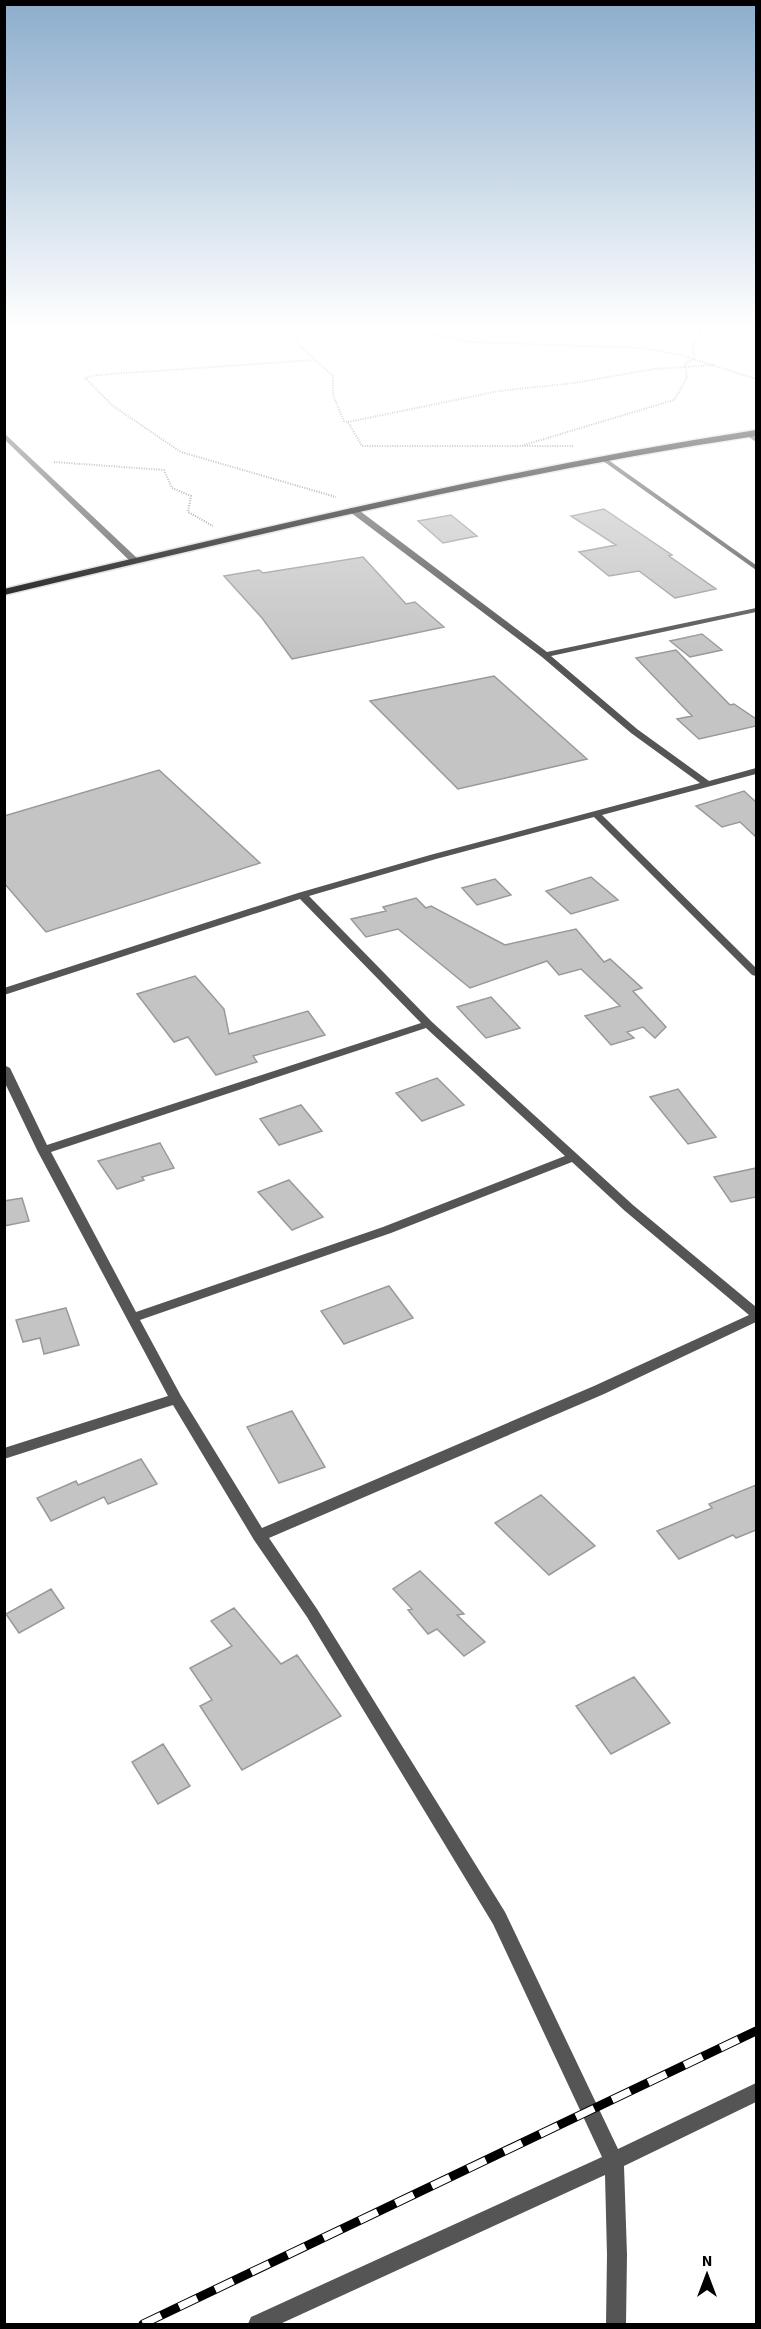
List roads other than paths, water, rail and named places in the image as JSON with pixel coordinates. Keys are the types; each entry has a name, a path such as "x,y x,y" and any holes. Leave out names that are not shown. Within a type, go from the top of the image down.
{"main road":[{"path":"4,592 369,506 670,446 748,437"}],"street":[{"path":"6,437 135,561"},
{"path":"605,460 756,568"},
{"path":"353,510 545,655 634,731 707,784"},
{"path":"545,655 756,610"},
{"path":"4,992 302,895 433,857 756,771"},
{"path":"596,814 756,973"},
{"path":"259,1536 599,1390 756,1315 629,1208 428,1024 302,895"},
{"path":"44,1150 428,1024"},
{"path":"4,1068 44,1150 176,1399 259,1536 312,1613 499,1918 614,2161 617,2255 616,2325"},
{"path":"132,1318 387,1230 573,1157"},
{"path":"4,1454 176,1399"},
{"path":"258,2325 614,2161 756,2092"}],"railway":[{"path":"143,2324 756,2031"}]}
